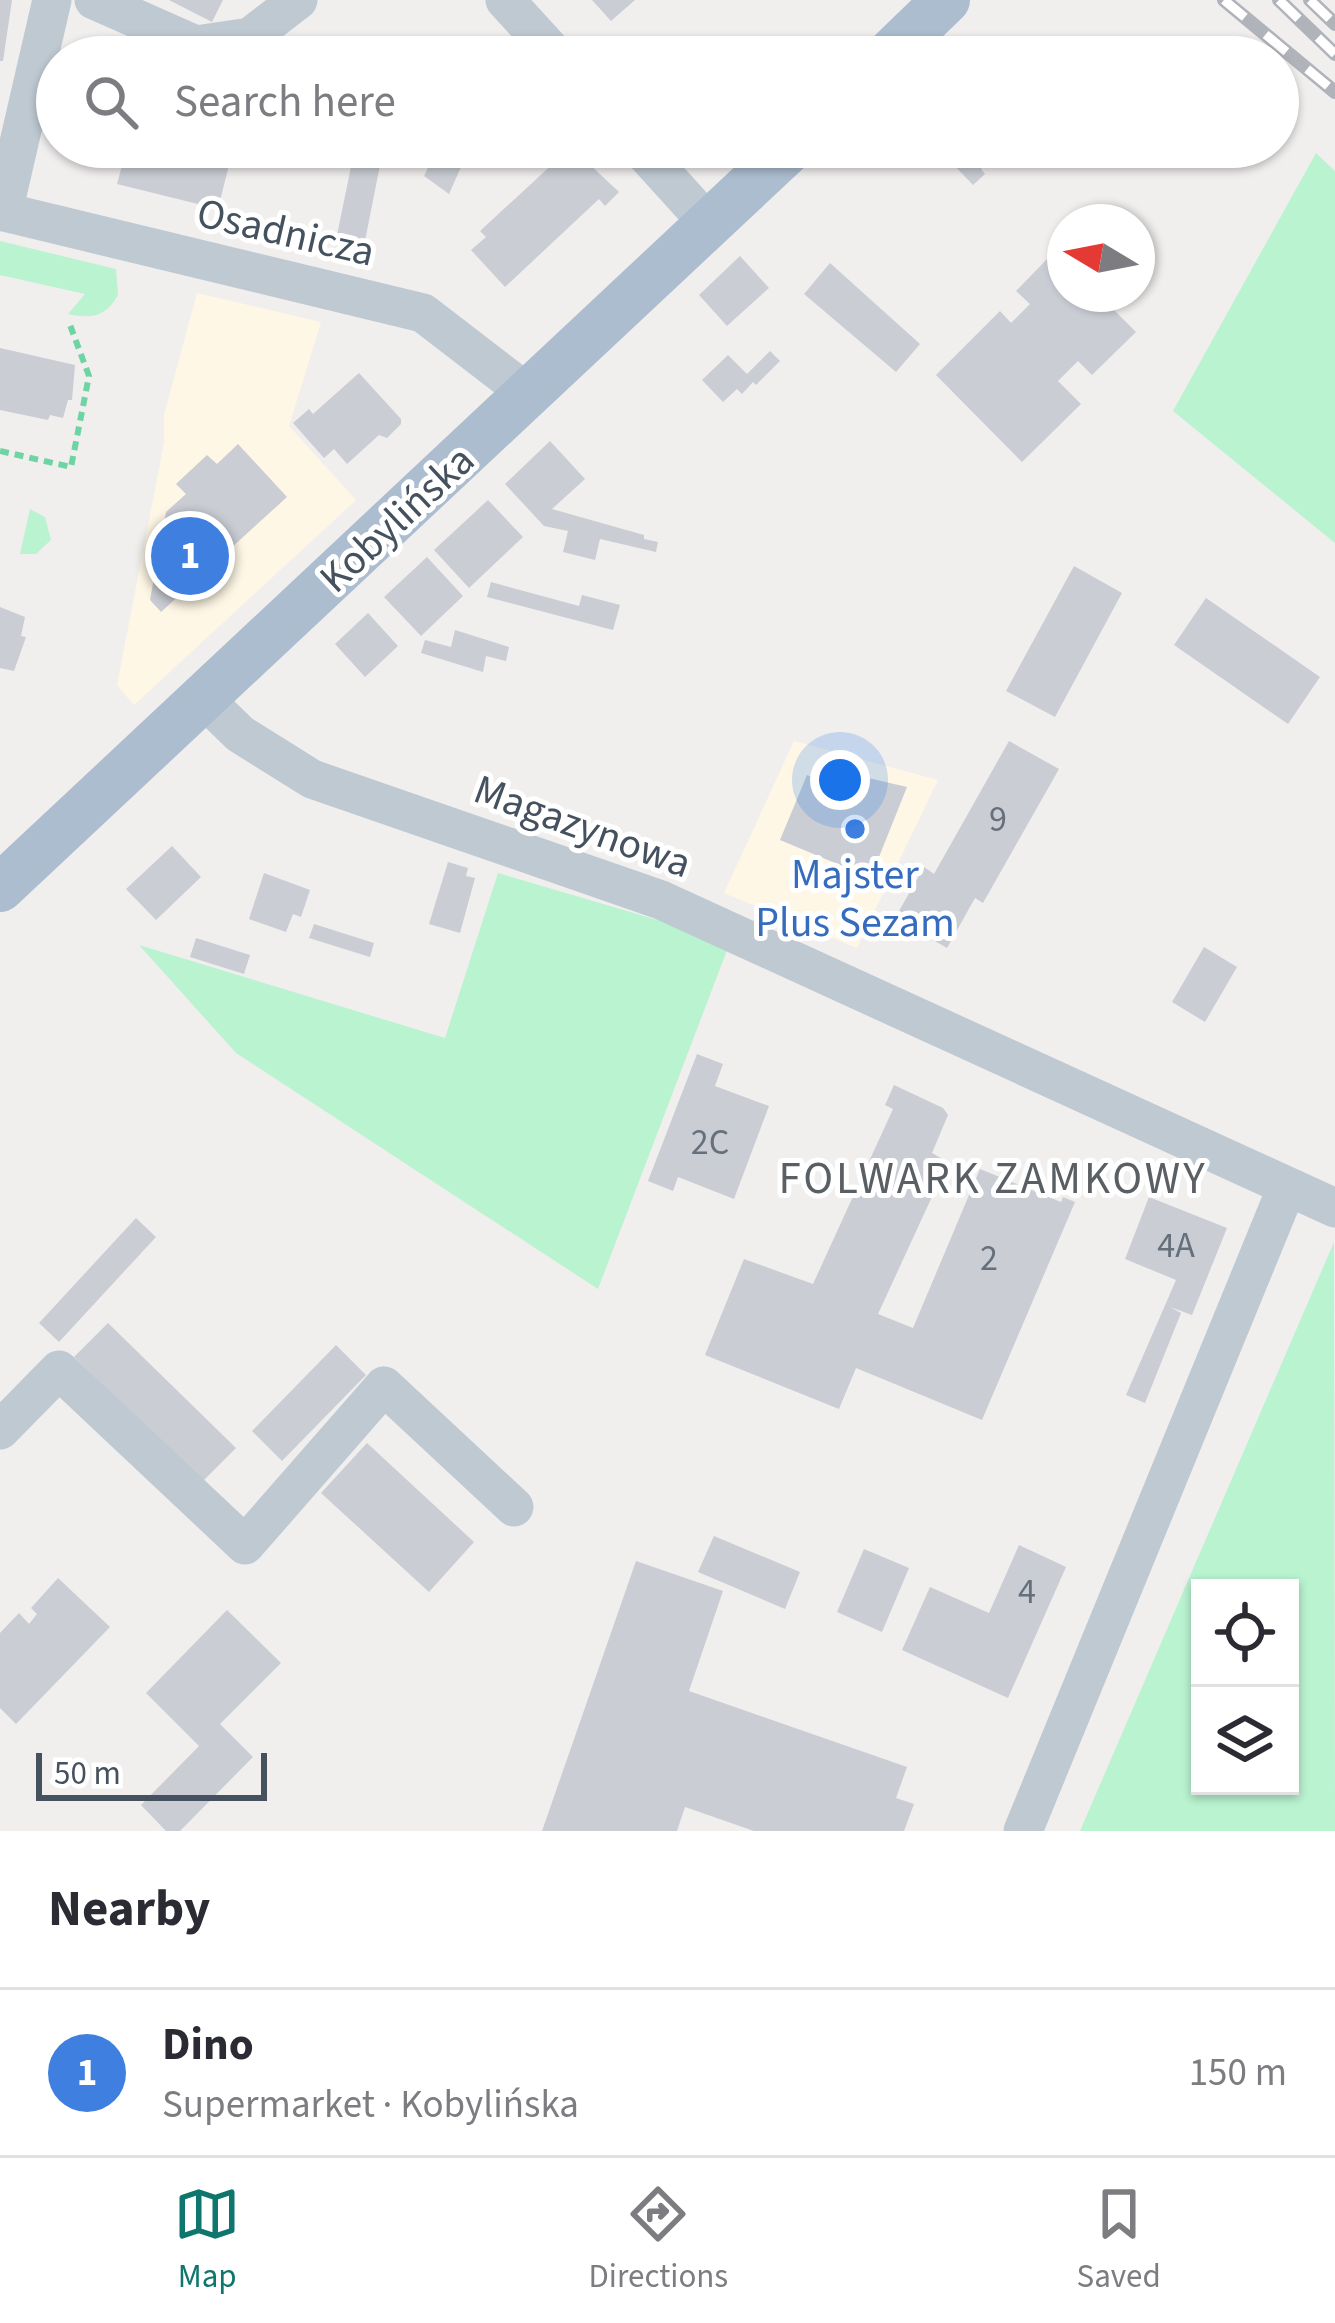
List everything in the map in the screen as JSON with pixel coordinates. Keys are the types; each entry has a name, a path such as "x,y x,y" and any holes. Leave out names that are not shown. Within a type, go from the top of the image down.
{"main road":[{"path":"909,36 946,0"},
{"name":"Kobylińska","path":"0,889 768,168"}],"street":[{"path":"43,36 52,0"},
{"path":"94,0 176,36"},
{"path":"251,36 298,0"},
{"path":"506,0 538,36"},
{"path":"1,211 36,66"},
{"path":"658,168 708,224"},
{"name":"Osadnicza","path":"1,211 422,313 466,342 526,393"},
{"name":"Magazynowa","path":"202,698 240,734 312,779 661,900 1335,1208"},
{"path":"1023,1831 1287,1187"},
{"path":"0,1430 58,1370 245,1545 384,1386 514,1507"}],"path":[{"path":"0,451 71,467 89,376 70,326"}],"shaded area":[{"path":"197,293 321,322 289,426 356,500 134,705 117,685 164,443 164,415"},
{"path":"794,741 938,780 857,948 724,893"}],"green space":[{"path":"1316,153 1335,171 1335,543 1173,411"},
{"path":"0,241 116,269 118,295 97,315 68,314 85,294 0,275"},
{"path":"30,509 45,517 51,540 36,554 20,554"},
{"path":"498,873 729,945 598,1289 236,1053 139,945 445,1038"},
{"path":"1334,1242 1335,1831 1080,1831"}],"building":[{"path":"0,0 12,0 3,61 0,61"},
{"path":"169,0 223,0 212,22"},
{"path":"592,0 635,0 611,21"},
{"path":"121,168 228,168 218,209 117,184"},
{"path":"351,168 379,168 364,246 336,240"},
{"path":"428,168 461,168 449,194 424,176"},
{"path":"548,168 593,168 619,192 605,206 599,199 505,287 471,250 486,237 480,231"},
{"path":"957,168 982,168 985,174 973,185"},
{"path":"740,256 769,288 727,326 699,295"},
{"path":"1047,259 1047,312 1116,312 1136,332 1092,375 1078,361 1058,381 1081,404 1022,462 936,375 1000,311 1011,323 1030,304 1016,291"},
{"path":"830,263 920,344 896,372 804,294"},
{"path":"0,348 75,365 72,400 63,418 50,415 48,420 0,410"},
{"path":"770,351 780,361 742,394 737,389 723,402 702,380 728,355 747,374"},
{"path":"359,373 401,424 387,438 379,435 347,464 334,449 324,458 293,423 309,409 313,414"},
{"path":"550,441 585,479 552,509 644,535 658,542 656,552 600,539 595,560 563,552 568,531 544,526 505,484"},
{"path":"238,444 287,497 161,612 150,600 166,512 186,494 176,484 207,455 217,464"},
{"path":"488,500 523,537 469,588 434,550"},
{"path":"427,557 463,596 421,636 384,597"},
{"path":"1074,566 1122,593 1055,717 1006,691"},
{"path":"491,582 579,606 582,595 620,605 613,630 487,597"},
{"path":"1206,598 1320,677 1288,724 1174,645"},
{"path":"0,607 25,617 21,636 26,637 14,671 0,668"},
{"path":"368,613 398,646 365,677 335,644"},
{"path":"455,630 509,647 506,661 486,656 483,672 421,653 425,640 451,647"},
{"path":"1009,741 1059,769 983,903 975,898 947,948 895,918 924,867 934,874"},
{"path":"807,775 856,796 864,777 907,787 869,882 780,840"},
{"path":"172,846 201,877 156,920 126,889"},
{"path":"448,862 468,868 466,876 475,878 460,933 429,924"},
{"path":"264,873 310,890 301,917 293,914 286,932 249,919"},
{"path":"314,924 374,943 370,957 309,938"},
{"path":"196,938 250,955 244,974 190,957"},
{"path":"1204,947 1237,967 1205,1022 1172,1002"},
{"path":"697,1054 723,1064 715,1086 769,1106 734,1199 678,1177 673,1191 648,1181"},
{"path":"894,1085 943,1108 948,1115 932,1153 948,1162 878,1314 913,1328 980,1169 1061,1202 1063,1197 1075,1202 982,1420 856,1368 839,1409 705,1355 744,1259 813,1284 893,1109 885,1105"},
{"path":"1149,1197 1227,1228 1192,1315 1170,1307 1181,1313 1145,1403 1126,1395 1176,1280 1125,1259"},
{"path":"136,1218 156,1237 59,1342 39,1323"},
{"path":"108,1323 236,1448 202,1482 74,1357"},
{"path":"336,1345 366,1375 282,1461 252,1431"},
{"path":"367,1443 474,1542 429,1592 321,1493"},
{"path":"714,1536 800,1572 785,1609 698,1572"},
{"path":"1019,1545 1066,1567 1008,1698 902,1650 930,1587 989,1613"},
{"path":"864,1549 909,1568 882,1632 837,1612"},
{"path":"636,1561 723,1591 689,1691 907,1767 896,1798 914,1804 904,1831 754,1831 685,1807 677,1831 542,1831"},
{"path":"58,1578 110,1627 16,1724 0,1708 0,1633 19,1613 29,1624 37,1614 31,1608"},
{"path":"227,1610 281,1663 220,1724 253,1757 180,1831 166,1831 141,1805 199,1746 146,1693"}],"railway":[{"path":"1224,0 1267,36"},
{"path":"1279,0 1335,54"},
{"path":"1310,0 1335,24"},
{"path":"1299,62 1335,92"}],"place":[{"name":"Dino","path":"190,556"},
{"name":"Majster Plus Sezam","path":"855,829"}],"district":[{"name":"FOLWARK ZAMKOWY","path":"993,1177"}]}
